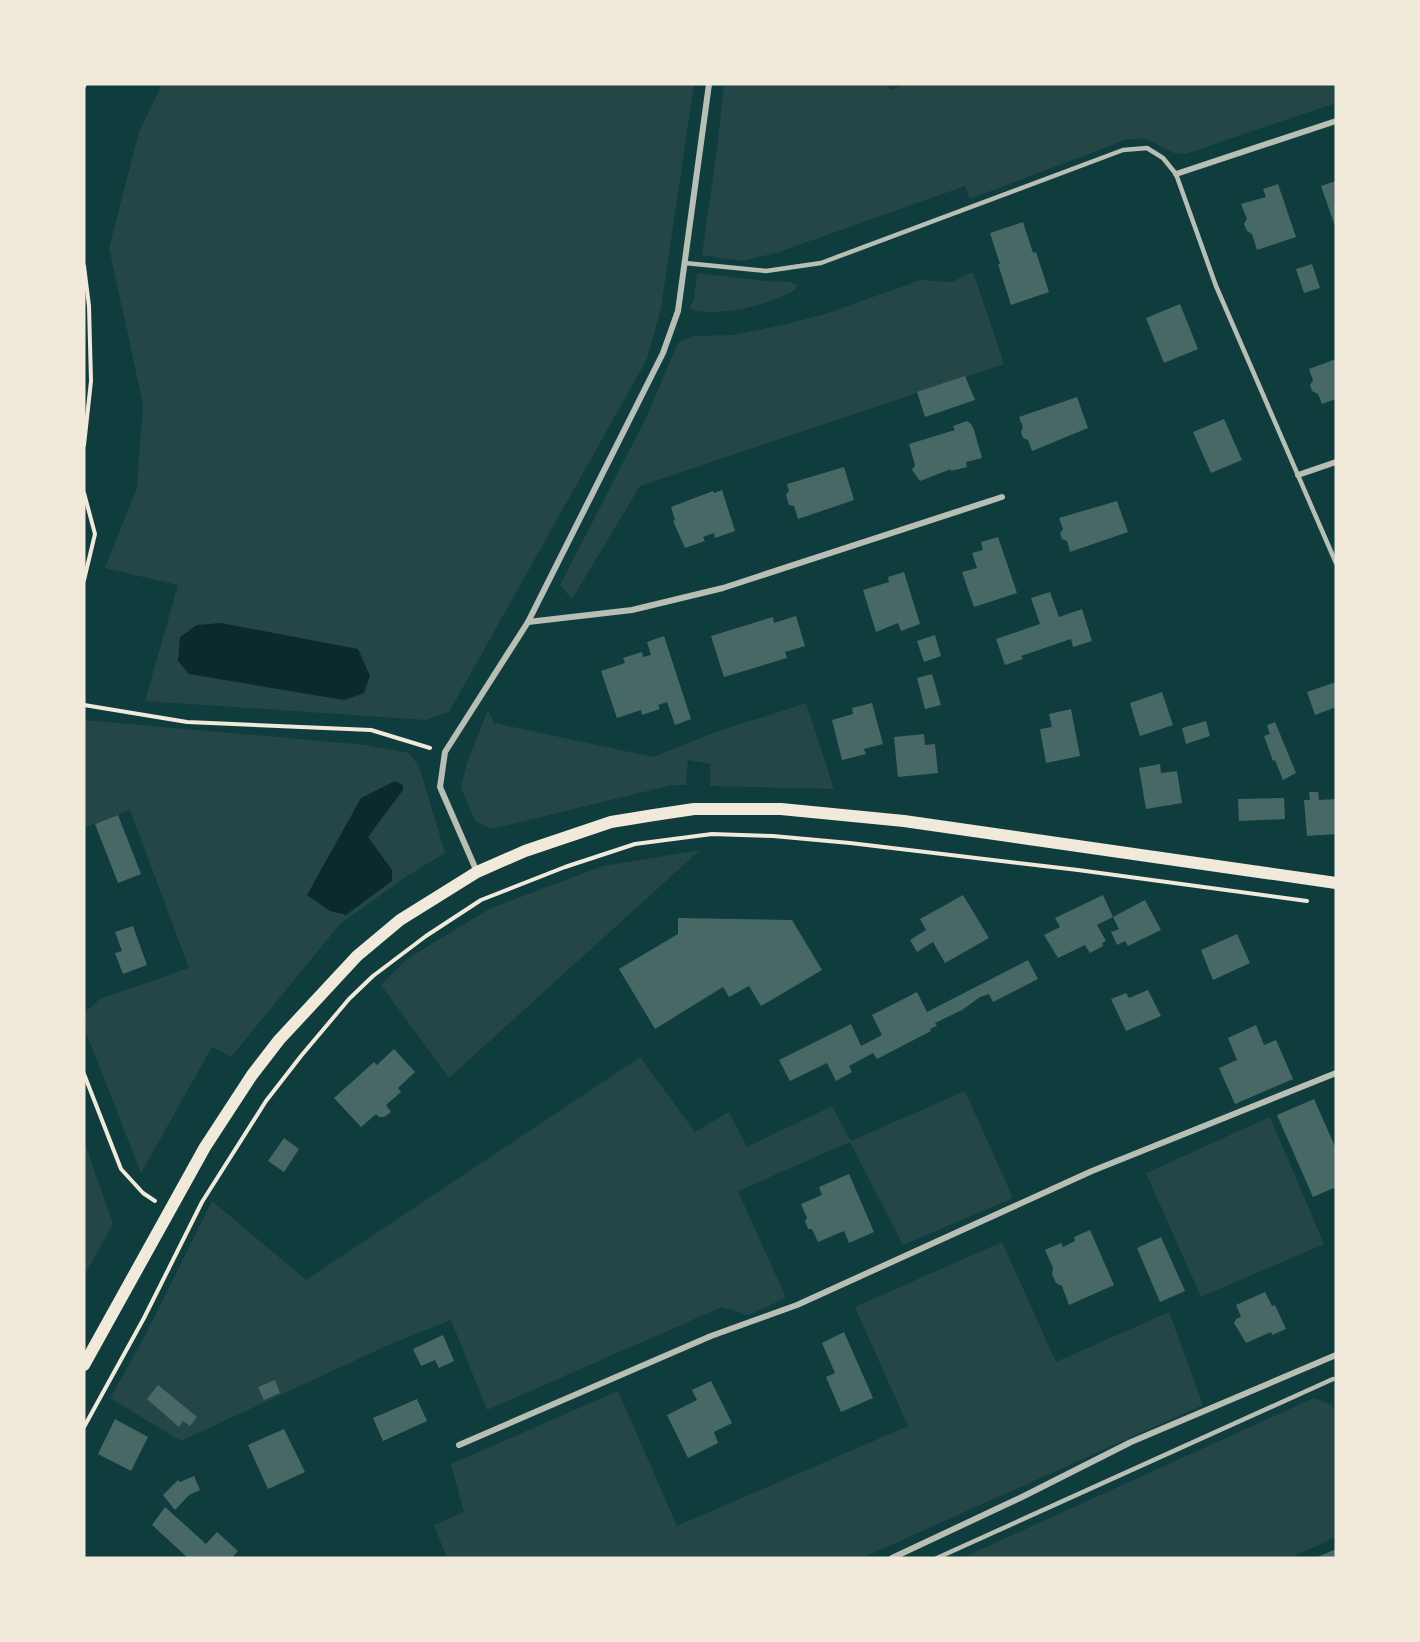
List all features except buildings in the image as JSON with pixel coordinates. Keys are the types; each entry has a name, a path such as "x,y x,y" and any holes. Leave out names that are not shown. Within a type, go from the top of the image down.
{"main road":[{"path":"84,1365 171,1212 205,1147 246,1084 279,1040 357,956 400,920 477,872 525,850 611,822 694,809 781,809 904,821 1336,883"}],"street":[{"path":"477,872 440,787 445,752 528,622 663,353 678,311 709,84"},
{"path":"1176,174 1336,121"},
{"path":"1298,475 1336,462"},
{"path":"528,622 632,610 723,588 1002,496"},
{"path":"459,1445 711,1336 797,1305 1092,1171 1336,1073"},
{"path":"892,1558 1022,1497 1131,1442 1336,1355"}],"lane":[{"path":"685,263 766,271 820,263 1123,150 1147,148 1163,158 1176,174 1216,286 1336,563"},
{"path":"937,1558 1333,1379"}],"path":[{"path":"84,266 89,306 91,381 84,445"},
{"path":"84,493 94,534 84,580"},
{"path":"84,705 187,722 371,730 445,752"},
{"path":"84,1427 144,1318 202,1202 266,1101 349,999 373,976 426,936 481,900 565,867 634,844 712,834 774,836 850,843 1317,902"},
{"path":"84,1074 121,1169 142,1193 171,1212"}],"shaded area":[{"path":"162,84 694,84 661,308 647,359 449,712 426,720 145,701 178,585 105,568 137,488 143,404 109,248 139,132"},
{"path":"724,84 888,84 890,90 906,84 1336,84 1336,103 1185,154 1174,153 1145,138 1125,140 970,199 965,186 776,253 742,261 702,255"},
{"path":"973,272 1004,364 640,486 572,599 560,585 645,420 678,343 693,336 734,335 783,325 825,314 921,280 952,282"},
{"path":"697,273 791,282 797,285 795,290 758,305 729,311 701,311 689,309 694,299"},
{"path":"221,623 358,649 370,676 364,693 344,700 189,674 178,661 180,637 197,625"},
{"path":"806,703 834,789 710,786 710,764 688,760 686,785 672,785 492,829 475,821 461,788 467,763 488,710 494,723 653,757 713,733"},
{"path":"84,720 366,745 409,753 419,766 445,853 407,876 340,924 231,1057 212,1047 141,1173 84,1027 84,1013 100,999 189,968 130,810 84,828"},
{"path":"395,781 403,785 403,790 368,837 392,870 392,881 346,915 330,911 307,895 361,798"},
{"path":"700,850 449,1078 381,985 407,959 491,908 603,866"},
{"path":"640,1057 695,1132 729,1112 747,1147 832,1106 851,1141 965,1091 1013,1198 903,1245 850,1142 738,1191 786,1298 748,1315 722,1307 487,1410 451,1320 386,1346 181,1441 110,1398 146,1334 212,1201 306,1280"},
{"path":"1270,1117 1324,1244 1201,1297 1146,1173"},
{"path":"84,1141 113,1224 84,1276"},
{"path":"1002,1242 1056,1362 1169,1312 1203,1405 862,1558 447,1558 434,1525 464,1512 451,1464 618,1391 677,1526 908,1426 855,1307"},
{"path":"1314,1398 1332,1405 1336,1415 1336,1537 1290,1558 962,1558"}]}
